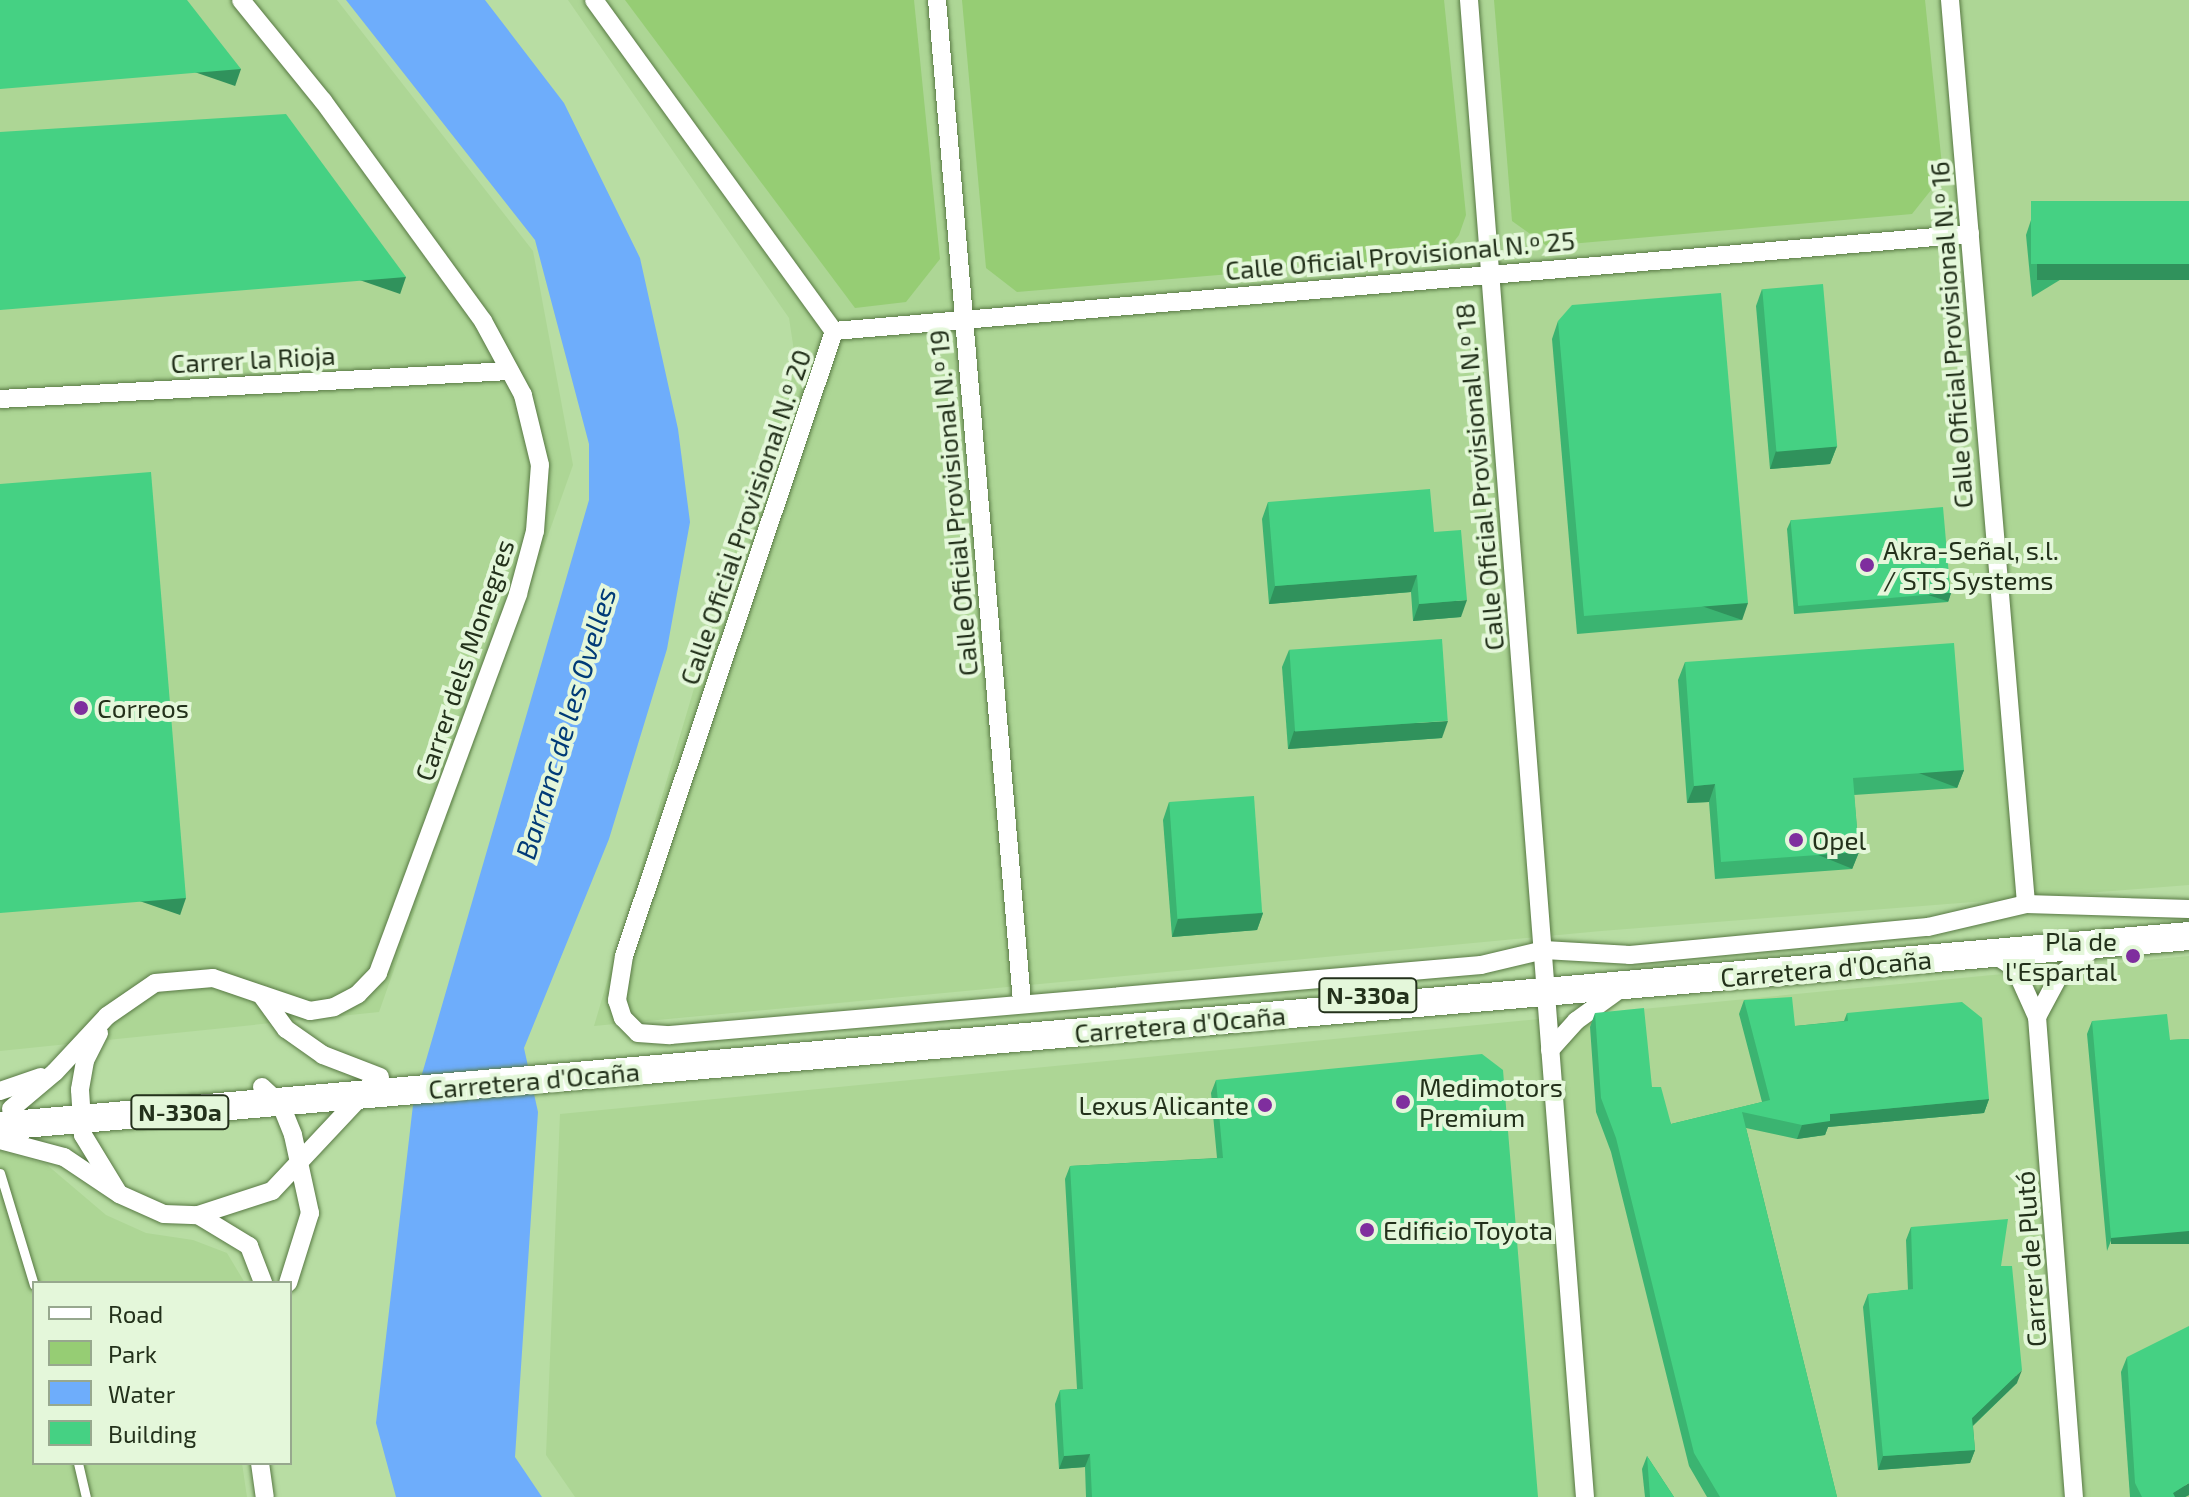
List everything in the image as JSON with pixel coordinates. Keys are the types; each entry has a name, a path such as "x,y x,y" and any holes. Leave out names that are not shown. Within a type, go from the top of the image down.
{"main road":[{"name":"Carretera d'Ocaña","path":"3,1109 79,1110 374,1088 547,1070 1547,986 2189,924"},
{"name":"Carretera d'Ocaña","path":"1547,986 1626,985 2189,936"}],"street":[{"name":"Carrer dels Monegres","path":"107,1016 155,983 182,977 213,978 310,1011 334,1007 378,973 518,594 535,531 540,465 523,395 483,321 323,101 241,0"},
{"name":"Calle Oficial Provisional N.º 20","path":"594,0 834,331 624,956 617,1000 623,1018"},
{"name":"Calle Oficial Provisional N.º 19","path":"937,0 1022,1002"},
{"name":"Calle Oficial Provisional N.º 18","path":"1469,0 1585,1497"},
{"name":"Calle Oficial Provisional N.º 16","path":"1950,0 2026,904"},
{"name":"Calle Oficial Provisional N.º 25","path":"834,331 964,317 1970,234"},
{"name":"Carrer la Rioja","path":"0,399 509,371"},
{"name":"Carretera d'Ocaña","path":"623,1018 638,1033 670,1035 1022,1002 1481,965 1544,950 1630,955 1896,930 2026,904 2189,909"},
{"path":"2037,1017 2059,976 2100,945"},
{"name":"Carrer de Plutó","path":"1994,954 2015,968 2037,1017 2074,1497"},
{"path":"1550,1050 1576,1021 1626,985"},
{"name":"Carretera d'Ocaña","path":"262,996 286,1029 374,1088"},
{"path":"3,1109 55,1072 107,1016"},
{"path":"107,1016 85,1061 79,1110 100,1169 119,1194"},
{"path":"0,1140 64,1157 119,1194 164,1214 198,1215 272,1191 302,1163 314,1141 374,1088"},
{"path":"271,1096 302,1163 310,1213 289,1281"},
{"path":"198,1215 249,1246 262,1281"},
{"path":"260,1465 265,1497"}],"lane":[{"path":"0,1173 33,1281"},
{"path":"78,1465 86,1497"}],"shaded area":[{"path":"0,0 337,0 533,251 573,465 379,1012 0,1051"},
{"path":"568,0 2189,0 2189,885 1601,931 594,1026 794,351 789,318"},
{"path":"2189,956 2189,1497 575,1497 546,1455 560,1114"},
{"path":"0,1151 46,1164 106,1215 146,1233 193,1240 227,1253 244,1281 32,1281 32,1465 242,1465 247,1497 0,1497"}],"green space":[{"path":"625,0 914,0 940,259 906,302 855,308"},
{"path":"962,0 1444,0 1466,215 1459,235 1443,256 1017,292 986,268"},
{"path":"1494,0 1925,0 1943,175 1912,214 1547,246 1512,221"}],"water":[{"name":"Barranc de les Ovelles","path":"346,0 485,0 564,103 640,258 678,429 690,522 667,649 609,839 524,1048 538,1112 515,1457 542,1497 396,1497 376,1423 413,1105 589,500 589,444 535,240"}],"building":[{"path":"0,0 187,0 241,69 0,89"},
{"path":"286,114 406,277 0,310 0,132"},
{"path":"2031,201 2189,201 2189,264 2031,264"},
{"path":"1823,284 1837,446 1776,452 1762,289"},
{"path":"1721,293 1748,603 1584,616 1558,321 1572,305"},
{"name":"Correos","path":"151,472 186,898 0,913 0,484"},
{"path":"1430,489 1434,532 1461,530 1467,600 1419,604 1417,575 1275,586 1268,502"},
{"name":"Akra-Señal, s.l. / STS Systems","path":"1943,507 1950,593 1798,606 1791,520"},
{"path":"1442,639 1448,721 1295,731 1289,650"},
{"path":"1954,643 1964,770 1853,778 1859,852 1721,862 1715,784 1694,786 1685,662"},
{"path":"1254,796 1262,913 1177,919 1169,802"},
{"path":"1792,997 1795,1026 1848,1021 1847,1013 1962,1002 1982,1018 1989,1099 1830,1114 1830,1121 1802,1125 1742,1112 1837,1497 1720,1497 1694,1453 1616,1138 1601,1098 1595,1013 1644,1008 1652,1087 1661,1087 1671,1124 1770,1100 1744,1000"},
{"path":"2167,1014 2170,1040 2189,1039 2189,1231 2111,1238 2092,1021"},
{"path":"1482,1054 1503,1070 1538,1497 1092,1497 1090,1454 1064,1456 1060,1390 1083,1389 1070,1166 1223,1158 1216,1080"},
{"path":"2008,1219 2001,1266 2012,1266 2022,1370 1972,1418 1975,1450 1883,1456 1868,1294 1913,1289 1911,1227"},
{"path":"2189,1326 2189,1483 2173,1493 2175,1497 2142,1497 2135,1483 2127,1357"},
{"path":"1647,1456 1674,1497 1650,1497"}],"place":[{"name":"Akra-Señal, s.l. / STS Systems","path":"1867,565"},
{"name":"Correos","path":"81,708"},
{"name":"Opel","path":"1796,840"},
{"name":"Pla de l'Espartal","path":"2133,956"},
{"name":"Medimotors Premium","path":"1403,1102"},
{"name":"Lexus Alicante","path":"1265,1105"},
{"name":"Edificio Toyota","path":"1367,1230"}]}
